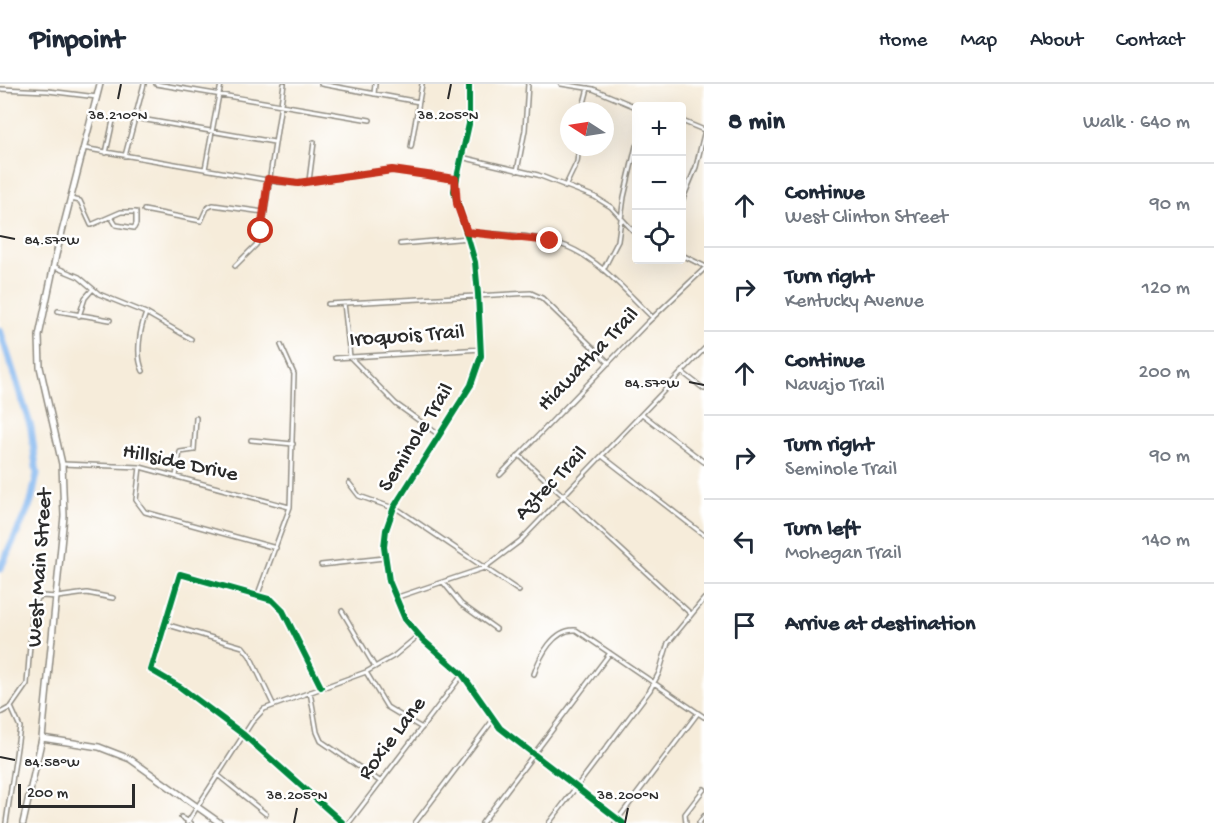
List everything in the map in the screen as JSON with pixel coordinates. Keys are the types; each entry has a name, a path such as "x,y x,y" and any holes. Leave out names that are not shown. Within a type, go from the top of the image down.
{"main road":[{"name":"West Main Street","path":"23,823 42,738 64,516 62,464 38,352 40,326 53,266 100,84"},
{"path":"42,738 99,747 130,759 220,823"}],"street":[{"path":"125,156 144,84"},
{"path":"156,84 370,120"},
{"path":"206,169 221,84"},
{"path":"235,266 260,240 284,84"},
{"path":"321,84 419,102"},
{"path":"374,94 375,84"},
{"path":"411,147 422,84"},
{"name":"Seminole Trail","path":"469,84 469,124 455,179 457,204 469,238 478,294 482,349 474,380 393,507 386,530 384,558 395,598 405,619 462,675 493,720 533,754 623,823"},
{"path":"517,171 525,130 528,84"},
{"path":"561,84 588,88 632,105"},
{"path":"584,102 588,88"},
{"path":"0,89 37,90 97,97"},
{"path":"106,153 114,116"},
{"path":"135,118 274,142"},
{"path":"686,123 704,132 696,167 686,190"},
{"path":"309,181 314,142"},
{"path":"83,148 279,182 309,181 392,170 455,179"},
{"path":"565,188 578,156"},
{"path":"603,270 616,246 627,178 633,156"},
{"path":"461,157 538,175 565,188 603,201 632,230"},
{"path":"71,199 80,201 91,225 122,212 132,211 137,215 134,228 116,225 111,217"},
{"path":"144,210 201,220 207,208 213,205 264,212"},
{"path":"467,232 550,241 580,253 603,270 653,318"},
{"path":"400,244 469,238"},
{"path":"686,258 704,267"},
{"path":"53,266 79,277 92,290 146,313 191,339"},
{"name":"Hiawatha Trail","path":"500,475 704,267"},
{"path":"79,316 92,290"},
{"path":"328,304 478,294 536,295 609,363"},
{"path":"345,303 350,357 396,404 439,435"},
{"path":"58,311 110,320"},
{"path":"143,371 140,364 141,327 146,313"},
{"path":"258,594 290,507 294,374 281,345"},
{"name":"Iroquois Trail","path":"335,358 482,349"},
{"name":"Aztec Trail","path":"395,598 484,568 520,541 704,349"},
{"path":"682,372 704,389"},
{"path":"642,414 704,462"},
{"path":"176,476 180,452 194,450 196,418"},
{"path":"251,440 293,444"},
{"path":"519,455 691,614"},
{"path":"602,456 704,535"},
{"name":"Hillside Drive","path":"62,464 140,467 290,507"},
{"path":"140,467 136,500 146,512 276,548"},
{"path":"349,483 362,498 393,507 519,591"},
{"path":"321,565 384,558"},
{"path":"321,687 283,611 272,600 258,594 180,574 151,670 180,687 244,735 343,823"},
{"path":"443,582 461,604 496,629"},
{"path":"0,712 11,707 27,684 33,606 37,599 42,596 57,597 87,593 112,598"},
{"path":"549,823 654,683 668,643 704,599"},
{"path":"342,611 375,667"},
{"path":"165,624 226,639 243,647 250,656 273,704"},
{"path":"534,674 540,658 556,637 565,630 576,630 704,717"},
{"path":"181,817 189,822 252,722 264,709 366,672 394,656 419,635"},
{"path":"482,823 610,652"},
{"path":"366,672 387,707 422,728"},
{"name":"Roxie Lane","path":"349,823 462,675"},
{"path":"310,692 317,732 321,741 381,782"},
{"path":"6,823 20,727 11,707"},
{"path":"615,823 698,713"},
{"path":"415,823 493,720"},
{"path":"219,776 266,814"},
{"path":"686,823 686,814 704,789"},
{"path":"699,823 704,816"}],"waterway":[{"path":"0,330 31,428 37,474 31,502 0,569"}],"cycle path":[{"path":"469,84 469,124 454,191 475,262 481,356 471,385 394,507 386,530 384,547 389,581 405,619 423,640 462,674 500,728 623,823"},
{"path":"321,687 283,611 272,600 180,574 151,670 180,687 244,735 343,823"}],"route":[{"path":"261,231 268,179 298,183 392,170 455,179 454,191 467,232 550,241"}]}
